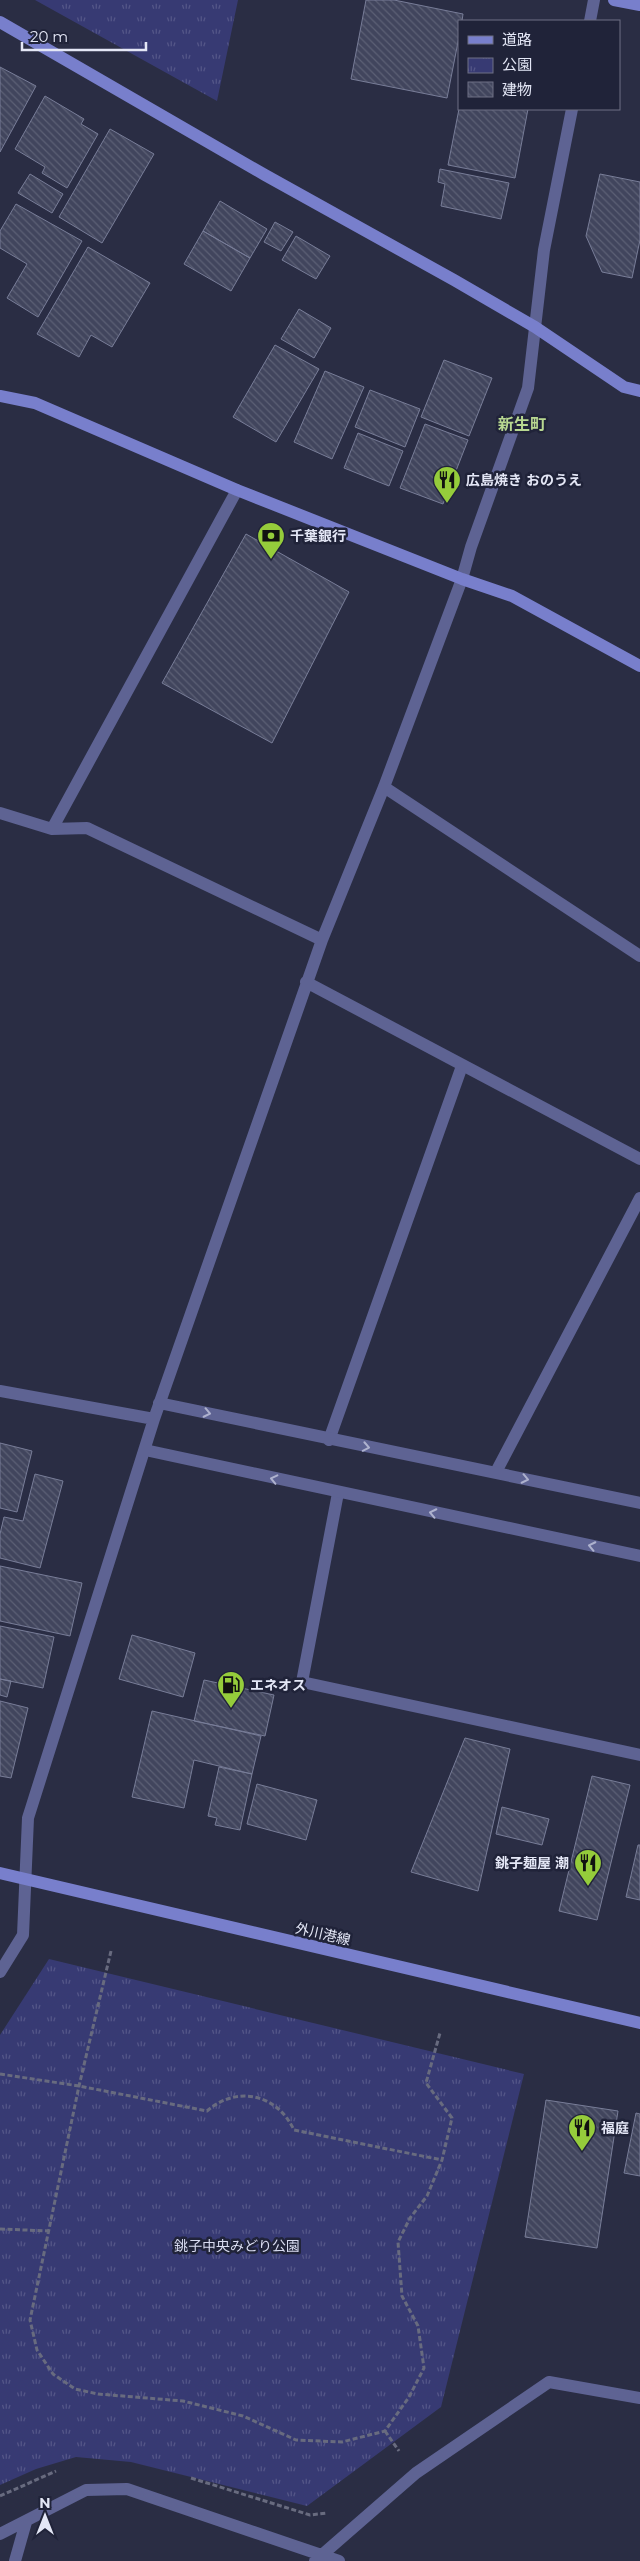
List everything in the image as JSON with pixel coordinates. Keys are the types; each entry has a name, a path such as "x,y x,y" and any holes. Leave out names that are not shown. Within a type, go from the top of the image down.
{"street":[{"path":"590,20 594,0"},
{"path":"614,0 640,5"},
{"path":"0,22 535,328 624,387 640,390"},
{"path":"0,1972 23,1935 28,1818 159,1403 306,982 384,787 462,579 471,547 528,388 544,250 572,110"},
{"path":"0,396 35,404 237,490 462,579 512,596 640,666"},
{"path":"52,829 237,490"},
{"path":"384,787 640,956"},
{"path":"0,813 52,829 87,828 322,940"},
{"path":"306,982 640,1159"},
{"path":"329,1440 462,1066"},
{"path":"496,1472 640,1198"},
{"path":"0,1391 154,1420"},
{"path":"159,1403 329,1440 496,1472 640,1503"},
{"path":"145,1450 338,1493 640,1556"},
{"path":"338,1493 302,1682 640,1755"},
{"name":"外川港線","path":"0,1873 640,2024"},
{"path":"318,2558 416,2473 549,2382 640,2398"},
{"path":"0,2534 86,2490 127,2489 318,2558 339,2561"},
{"path":"15,2561 26,2522"}],"path":[{"path":"110,1951 79,2086 30,2320 37,2350 53,2374 75,2389 98,2394 183,2401 243,2416 296,2440 342,2442 385,2431 409,2397 424,2368 418,2326 402,2296 398,2242 410,2218 427,2196 442,2160 452,2118 426,2083 440,2033"},
{"path":"0,2074 79,2086 207,2111 222,2100 243,2096 258,2097 274,2104 294,2130 442,2160"},
{"path":"0,2229 49,2231"},
{"path":"0,2496 59,2469"},
{"path":"190,2478 310,2515 327,2513 334,2507"}],"green space":[{"path":"35,0 238,0 217,101"},
{"name":"銚子中央みどり公園","path":"49,1959 524,2074 441,2407 307,2506 131,2462 76,2457 36,2469 0,2485 0,2035"}],"building":[{"path":"366,0 394,0 463,14 462,20 458,20 458,42 447,98 351,79"},
{"path":"0,67 36,86 0,152"},
{"path":"45,96 84,119 81,124 98,134 67,188 42,173 45,167 15,149"},
{"path":"459,110 528,110 515,178 448,165"},
{"path":"110,129 154,154 102,243 59,217"},
{"path":"440,169 509,183 501,219 441,206 445,184 438,182"},
{"path":"30,174 63,194 52,213 18,193"},
{"path":"600,174 640,182 640,240 632,278 602,272 586,236"},
{"path":"220,201 267,229 250,258 203,231"},
{"path":"16,204 82,241 38,317 7,298 27,264 0,248 0,231"},
{"path":"275,222 293,232 281,251 264,242"},
{"path":"203,231 250,258 231,291 184,264"},
{"path":"296,236 330,256 316,279 282,260"},
{"path":"88,247 150,283 112,347 91,335 79,357 37,334"},
{"path":"299,309 331,328 314,358 281,339"},
{"path":"275,345 319,369 276,442 233,417"},
{"path":"444,360 492,378 469,436 421,417"},
{"path":"325,371 364,387 332,459 294,442"},
{"path":"370,390 420,409 405,447 355,427"},
{"path":"425,424 468,440 443,504 400,488"},
{"path":"358,433 403,451 389,486 344,468"},
{"path":"246,534 349,592 272,743 162,683"},
{"path":"0,1443 32,1451 17,1512 0,1508"},
{"path":"35,1474 63,1481 40,1568 0,1558 0,1534 4,1517 23,1521"},
{"path":"0,1566 82,1583 70,1636 0,1621"},
{"path":"0,1626 54,1637 43,1688 0,1679"},
{"path":"132,1635 195,1653 183,1697 119,1679"},
{"path":"0,1679 11,1681 7,1697 0,1695"},
{"path":"204,1680 274,1695 265,1736 194,1721"},
{"path":"0,1701 28,1708 11,1778 0,1776"},
{"path":"152,1711 261,1736 252,1774 194,1760 184,1808 132,1797"},
{"path":"465,1738 510,1749 478,1891 411,1872"},
{"path":"219,1767 252,1774 240,1830 215,1825 217,1818 208,1816"},
{"path":"592,1776 630,1785 597,1920 559,1911"},
{"path":"257,1784 317,1800 306,1840 247,1824"},
{"path":"502,1807 549,1819 542,1845 496,1834"},
{"path":"638,1845 640,1845 640,1900 626,1897"},
{"path":"546,2100 618,2111 597,2248 525,2237"},
{"path":"636,2113 640,2114 640,2176 624,2173"}],"place":[{"name":"広島焼き おのうえ","path":"447,504"},
{"name":"千葉銀行","path":"271,560"},
{"name":"エネオス","path":"231,1709"},
{"name":"銚子麺屋 潮","path":"588,1887"},
{"name":"福庭","path":"582,2152"}],"district":[{"name":"新生町","path":"522,424"}]}
